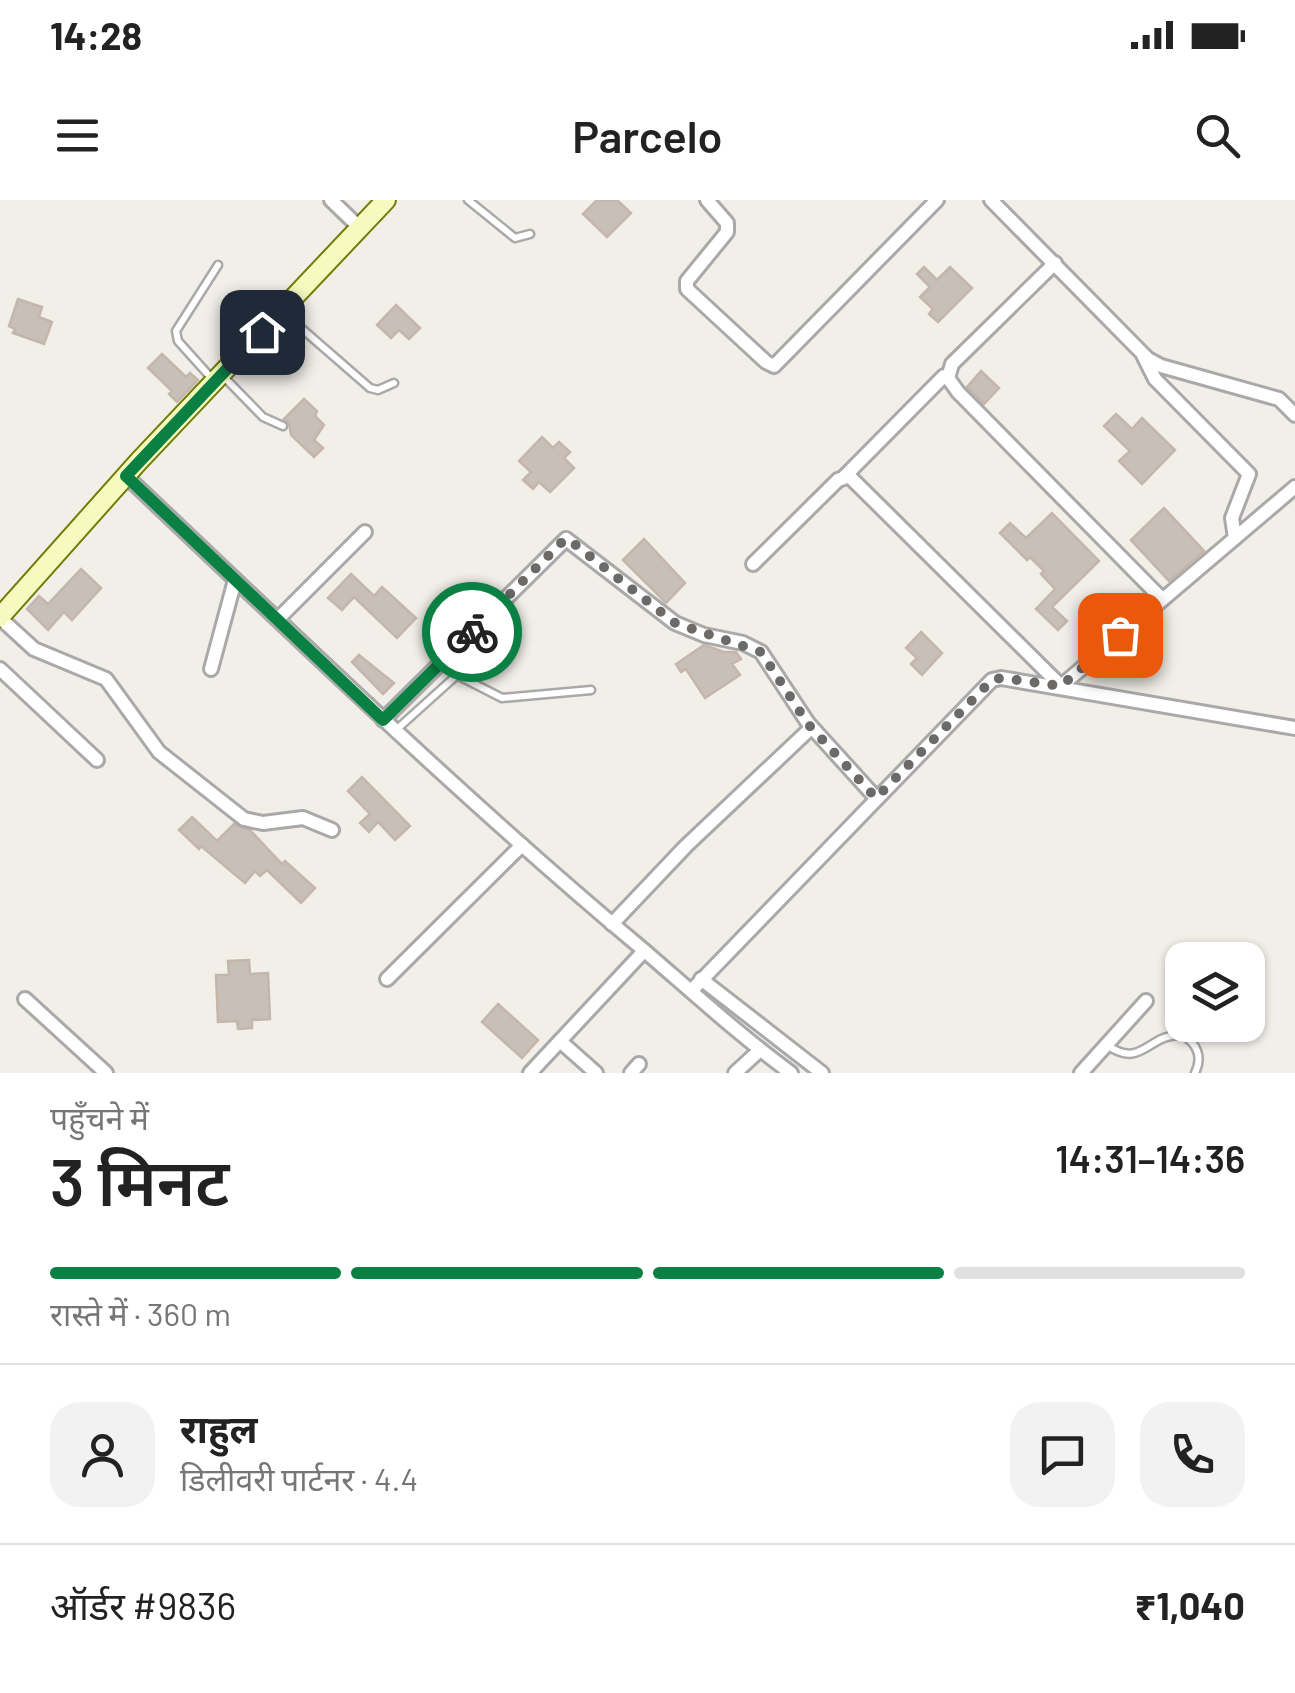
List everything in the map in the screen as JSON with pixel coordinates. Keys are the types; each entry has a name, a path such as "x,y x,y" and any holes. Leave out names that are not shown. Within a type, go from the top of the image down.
{"street":[{"path":"331,200 360,228"},
{"path":"332,830 303,818 263,823 244,819 159,752 106,680 34,649 0,617 126,476 386,200"},
{"path":"706,200 727,223 728,232 686,285 774,366 938,200"},
{"path":"998,202 1143,355 1156,378 1249,474 1232,518 1235,538"},
{"path":"1055,263 952,364 948,378 1162,599"},
{"path":"1143,355 1161,366 1279,399 1295,414"},
{"path":"753,564 944,376"},
{"path":"126,476 395,731 612,924 791,1073"},
{"path":"845,476 855,479 1061,686"},
{"path":"1061,686 1295,487"},
{"path":"278,618 365,532"},
{"path":"383,720 566,539 675,623 761,652 811,728 876,798"},
{"path":"211,669 236,580"},
{"path":"0,669 97,760"},
{"path":"691,991 992,680 1061,686 1295,728"},
{"path":"612,924 686,846 811,728"},
{"path":"387,979 522,845"},
{"path":"530,1073 644,951"},
{"path":"701,979 822,1073"},
{"path":"25,999 106,1073"},
{"path":"1081,1073 1146,1001"},
{"path":"560,1042 596,1073"},
{"path":"735,1073 760,1050"}],"lane":[{"path":"468,200 509,235 520,238 530,234"},
{"path":"218,264 176,330 178,341 267,420 283,426"},
{"path":"282,310 366,386 378,390 394,383"},
{"path":"395,731 457,675 502,698 591,690"},
{"path":"1107,1044 1127,1055 1163,1037 1182,1035 1196,1048 1199,1061 1195,1073"}],"building":[{"path":"597,200 617,200 631,213 607,237 583,214"},
{"path":"924,267 937,280 950,267 972,288 938,322 929,314 933,309 920,297 930,287 917,274"},
{"path":"18,299 42,307 39,317 52,322 44,344 13,333 15,329 9,326"},
{"path":"396,305 420,328 409,339 399,330 391,338 377,325"},
{"path":"162,354 186,377 190,373 198,380 177,402 169,394 172,391 148,368"},
{"path":"981,371 999,388 984,404 967,387"},
{"path":"304,399 324,425 314,440 323,448 314,457 291,435 284,419"},
{"path":"1116,414 1132,429 1142,418 1175,450 1142,484 1119,461 1130,451 1104,426"},
{"path":"542,437 553,448 559,442 570,452 564,458 574,468 550,492 539,482 533,489 523,480 531,472 519,461"},
{"path":"1164,508 1204,551 1169,581 1131,540"},
{"path":"1052,513 1099,561 1052,607 1067,621 1058,630 1036,609 1055,589 1041,574 1044,571 1000,533 1010,523 1026,538"},
{"path":"644,539 685,583 666,603 623,560"},
{"path":"81,569 101,588 72,620 64,612 48,630 27,609 39,596 48,604"},
{"path":"351,574 374,596 382,587 416,618 397,638 354,597 342,610 328,598"},
{"path":"921,632 942,653 922,675 911,664 917,658 906,648"},
{"path":"704,645 736,652 741,659 732,664 740,675 705,698 686,669 681,672 676,664"},
{"path":"359,655 394,683 383,694 352,662"},
{"path":"362,777 410,826 395,840 378,822 369,832 360,823 370,814 348,791"},
{"path":"192,817 217,841 234,824 250,830 282,864 285,861 315,888 301,903 267,870 260,876 255,871 245,883 179,830"},
{"path":"249,960 250,974 268,973 270,1019 252,1020 252,1028 238,1029 237,1021 218,1022 216,975 229,975 228,961"},
{"path":"498,1004 538,1040 522,1058 482,1022"}],"way so far":[{"path":"472,632 568,539 675,623 761,652 808,724 876,798 992,680 1061,686 1120,635"}],"route":[{"path":"262,332 126,476 383,720 472,632"}]}
